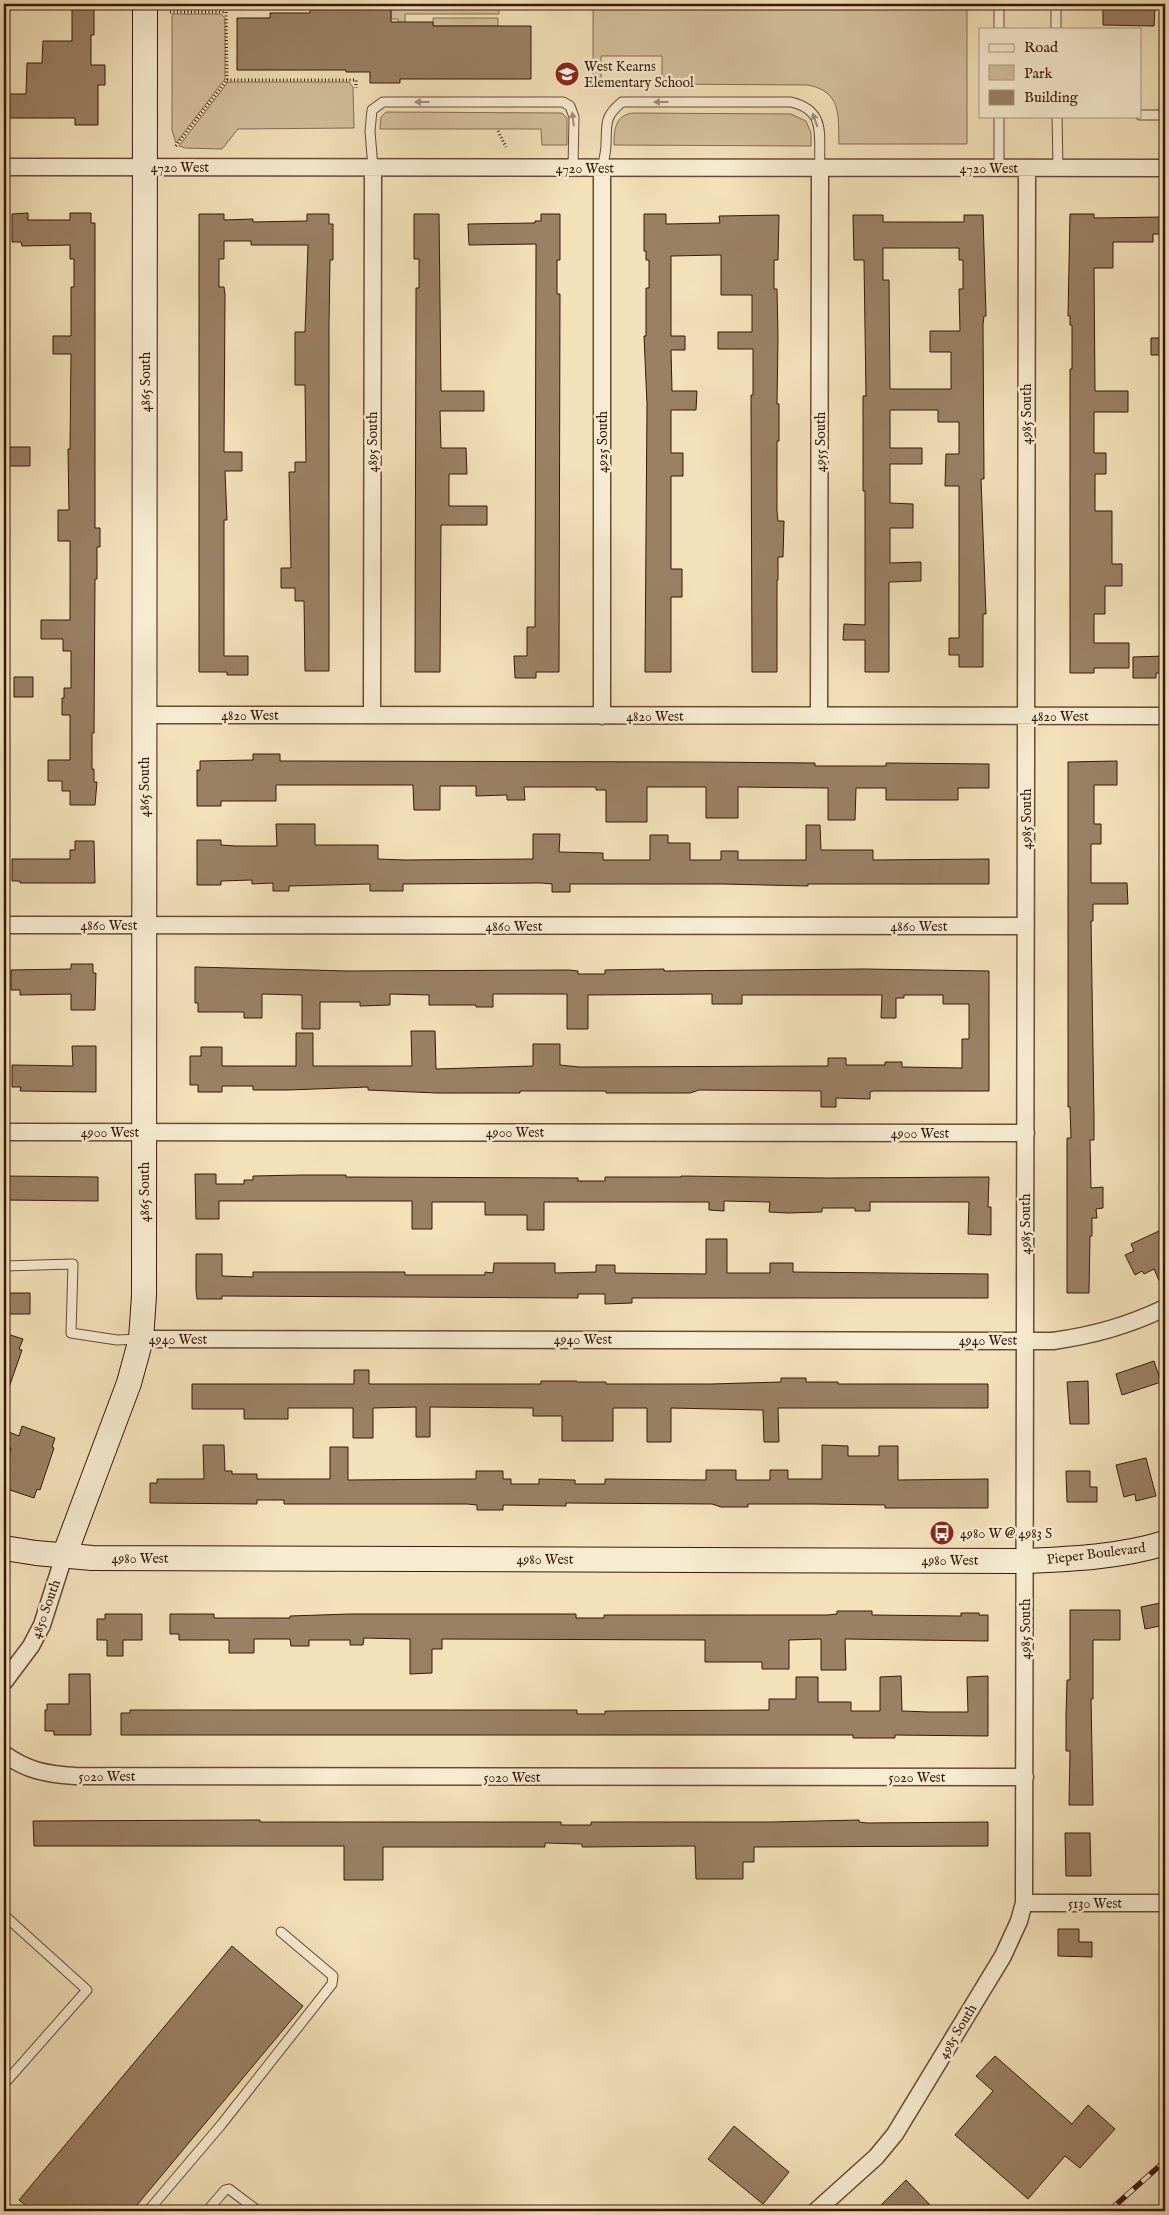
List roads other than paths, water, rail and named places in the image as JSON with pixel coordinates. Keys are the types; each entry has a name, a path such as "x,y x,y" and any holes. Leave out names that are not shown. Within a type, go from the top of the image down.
{"street":[{"name":"4865 South","path":"64,1556 129,1383 141,1338 144,1296 145,4"},
{"name":"4720 West","path":"4,167 1165,168"},
{"name":"4895 South","path":"372,715 373,168"},
{"name":"4925 South","path":"602,168 602,716"},
{"name":"4955 South","path":"819,716 820,168"},
{"name":"4985 South","path":"816,2211 876,2157 895,2134 1003,1956 1020,1921 1024,1902 1027,168"},
{"name":"4820 West","path":"144,715 1165,716"},
{"name":"4860 West","path":"4,925 1025,926"},
{"name":"4900 West","path":"4,1132 1026,1133"},
{"name":"4940 West","path":"141,1338 1053,1341 1092,1335 1135,1322 1165,1308"},
{"name":"Pieper Boulevard","path":"1026,1561 1124,1553 1165,1543"},
{"name":"4980 West","path":"4,1548 92,1558 1026,1561"},
{"name":"4850 South","path":"4,1682 32,1646 42,1625 64,1556"},
{"name":"5020 West","path":"4,1754 36,1772 75,1776 1025,1778"},
{"name":"5130 West","path":"1024,1902 1165,1903"}],"lane":[{"path":"999,4 999,28"},
{"path":"1056,4 1056,28"},
{"path":"373,168 370,131 372,110 383,102 563,102 570,106 574,117 573,168"},
{"path":"602,168 606,146 606,124 612,111 622,102 791,102 805,106 813,113 818,123 820,168"},
{"path":"1142,115 1165,115"},
{"path":"999,118 999,168"},
{"path":"1057,118 1058,168"},
{"path":"4,1266 73,1264 71,1333 117,1340 141,1338"},
{"path":"4,1915 87,1990 4,2084"},
{"path":"148,2211 221,2125 332,1984 333,1976 281,1932"},
{"path":"208,2211 225,2190 229,2189 258,2211"}],"railway":[{"path":"1109,2211 1165,2161"}],"place":[{"name":"West Kearns Elementary School","path":"567,74"},
{"name":"4980 W @ 4983 S","path":"942,1533"}]}
